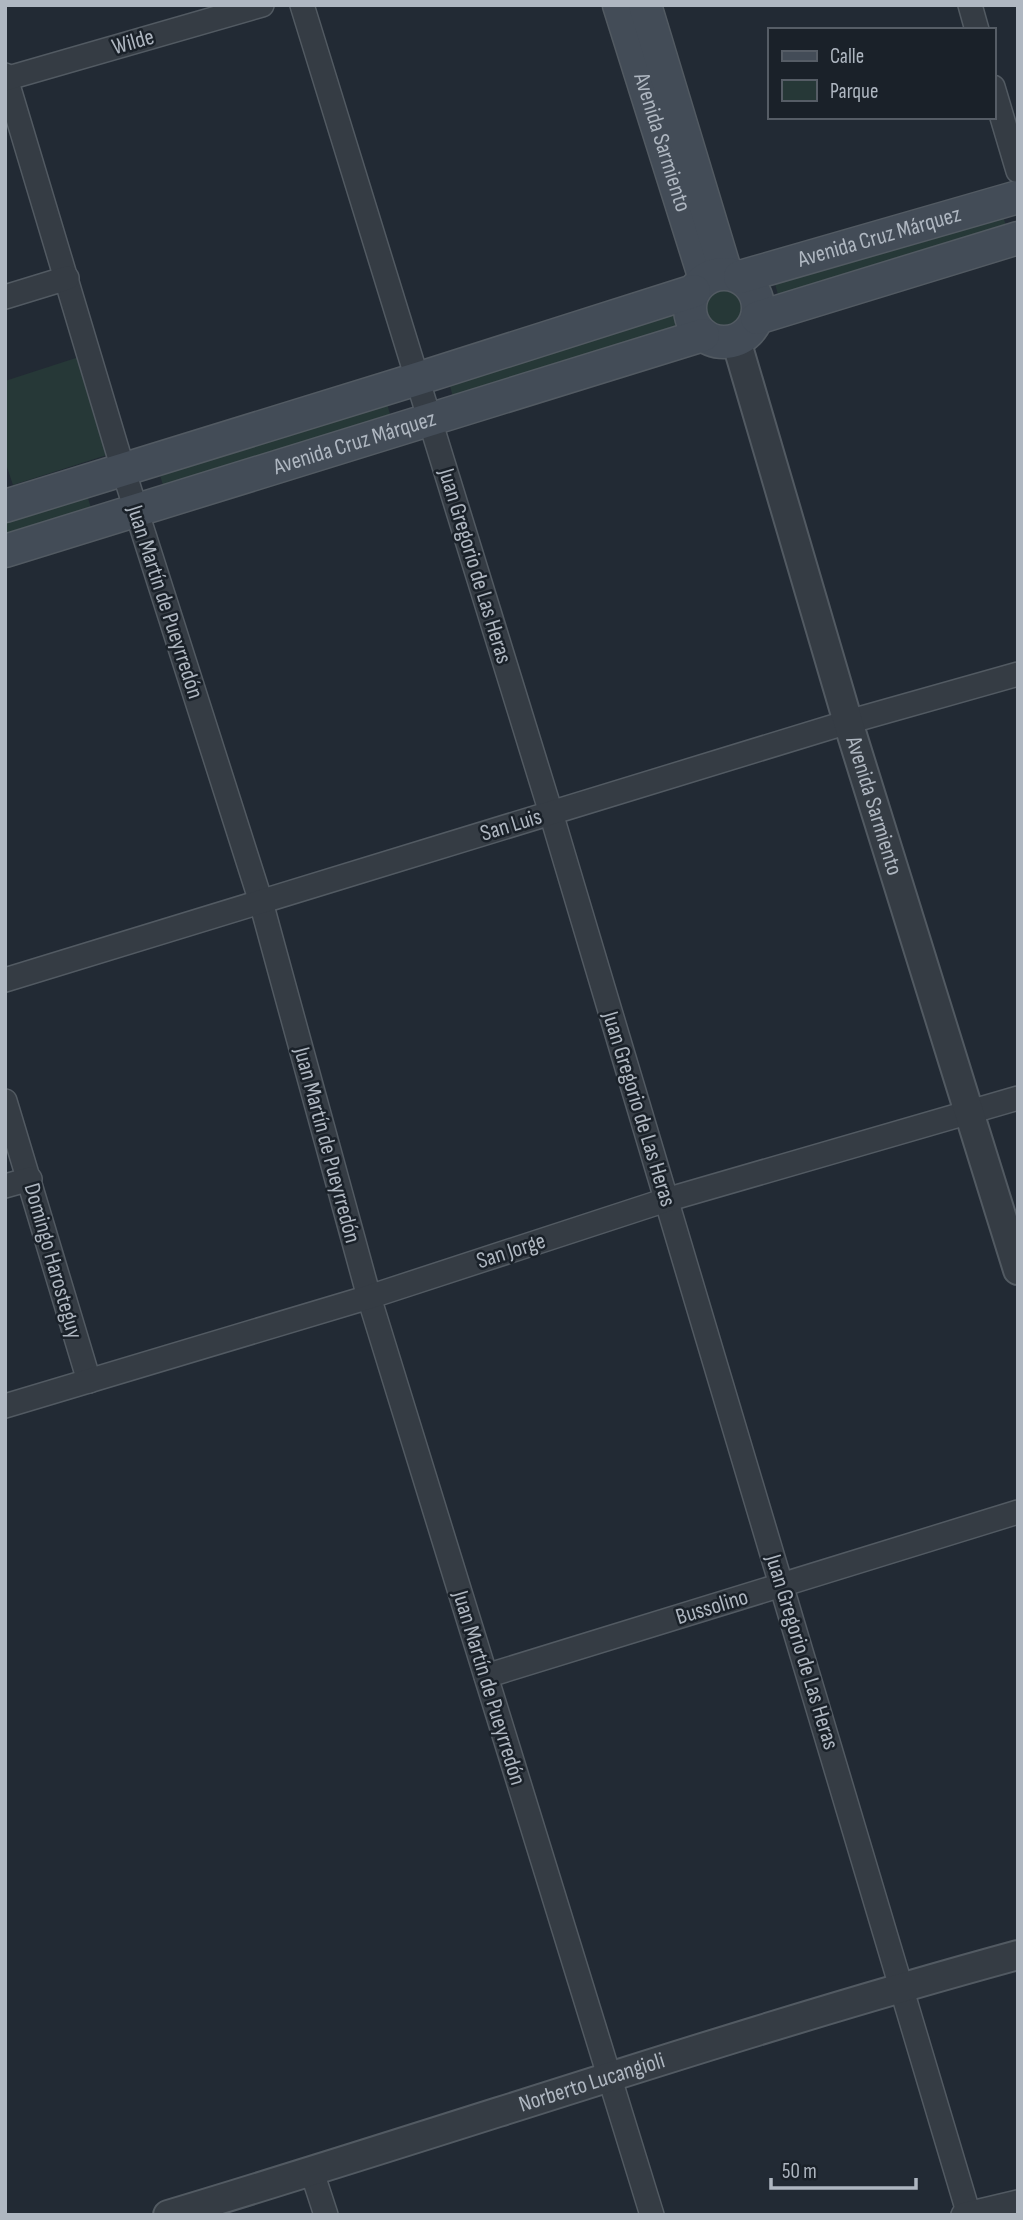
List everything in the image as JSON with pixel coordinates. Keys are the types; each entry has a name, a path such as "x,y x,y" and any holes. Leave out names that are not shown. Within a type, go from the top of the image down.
{"main road":[{"name":"Avenida Sarmiento","path":"619,5 716,280"},
{"name":"Avenida Sarmiento","path":"645,5 716,280"},
{"name":"Avenida Cruz Márquez","path":"5,506 417,380 716,280 1018,197"},
{"name":"Avenida Cruz Márquez","path":"747,329 1018,238"},
{"path":"716,280 754,290 757,299 747,329 719,342 703,335 691,320 690,300 716,280"},
{"name":"Avenida Cruz Márquez","path":"5,551 703,335"}],"street":[{"name":"Wilde","path":"6,78 262,5"},
{"name":"Juan Gregorio de Las Heras","path":"302,5 551,813 783,1585 967,2214"},
{"path":"970,5 976,28"},
{"name":"Juan Martín de Pueyrredón","path":"6,78 123,469 261,902 369,1297 652,2215"},
{"path":"995,94 1018,171"},
{"path":"5,297 67,278"},
{"name":"Avenida Sarmiento","path":"747,329 848,722 1018,1270"},
{"name":"San Luis","path":"5,980 848,722 1018,674"},
{"name":"San Jorge","path":"5,1405 369,1297 666,1200 1018,1098"},
{"name":"Domingo Harosteguy","path":"5,1101 89,1381"},
{"path":"5,1186 30,1179"},
{"name":"Bussolino","path":"486,1676 1018,1512"},
{"name":"Norberto Lucangioli","path":"168,2215 902,1987 1018,1955"},
{"path":"312,2172 326,2215"},
{"path":"967,2214 1018,2202"}],"green space":[{"path":"1001,208 1007,230 779,298 773,277"},
{"path":"724,286 739,292 745,307 739,322 724,328 709,322 703,307 709,292"},
{"path":"675,307 681,328 453,397 447,375"},
{"path":"79,357 110,454 13,485 5,461 5,381"},
{"path":"386,400 392,421 164,489 158,468"},
{"path":"86,492 93,514 5,540 5,517"}]}
